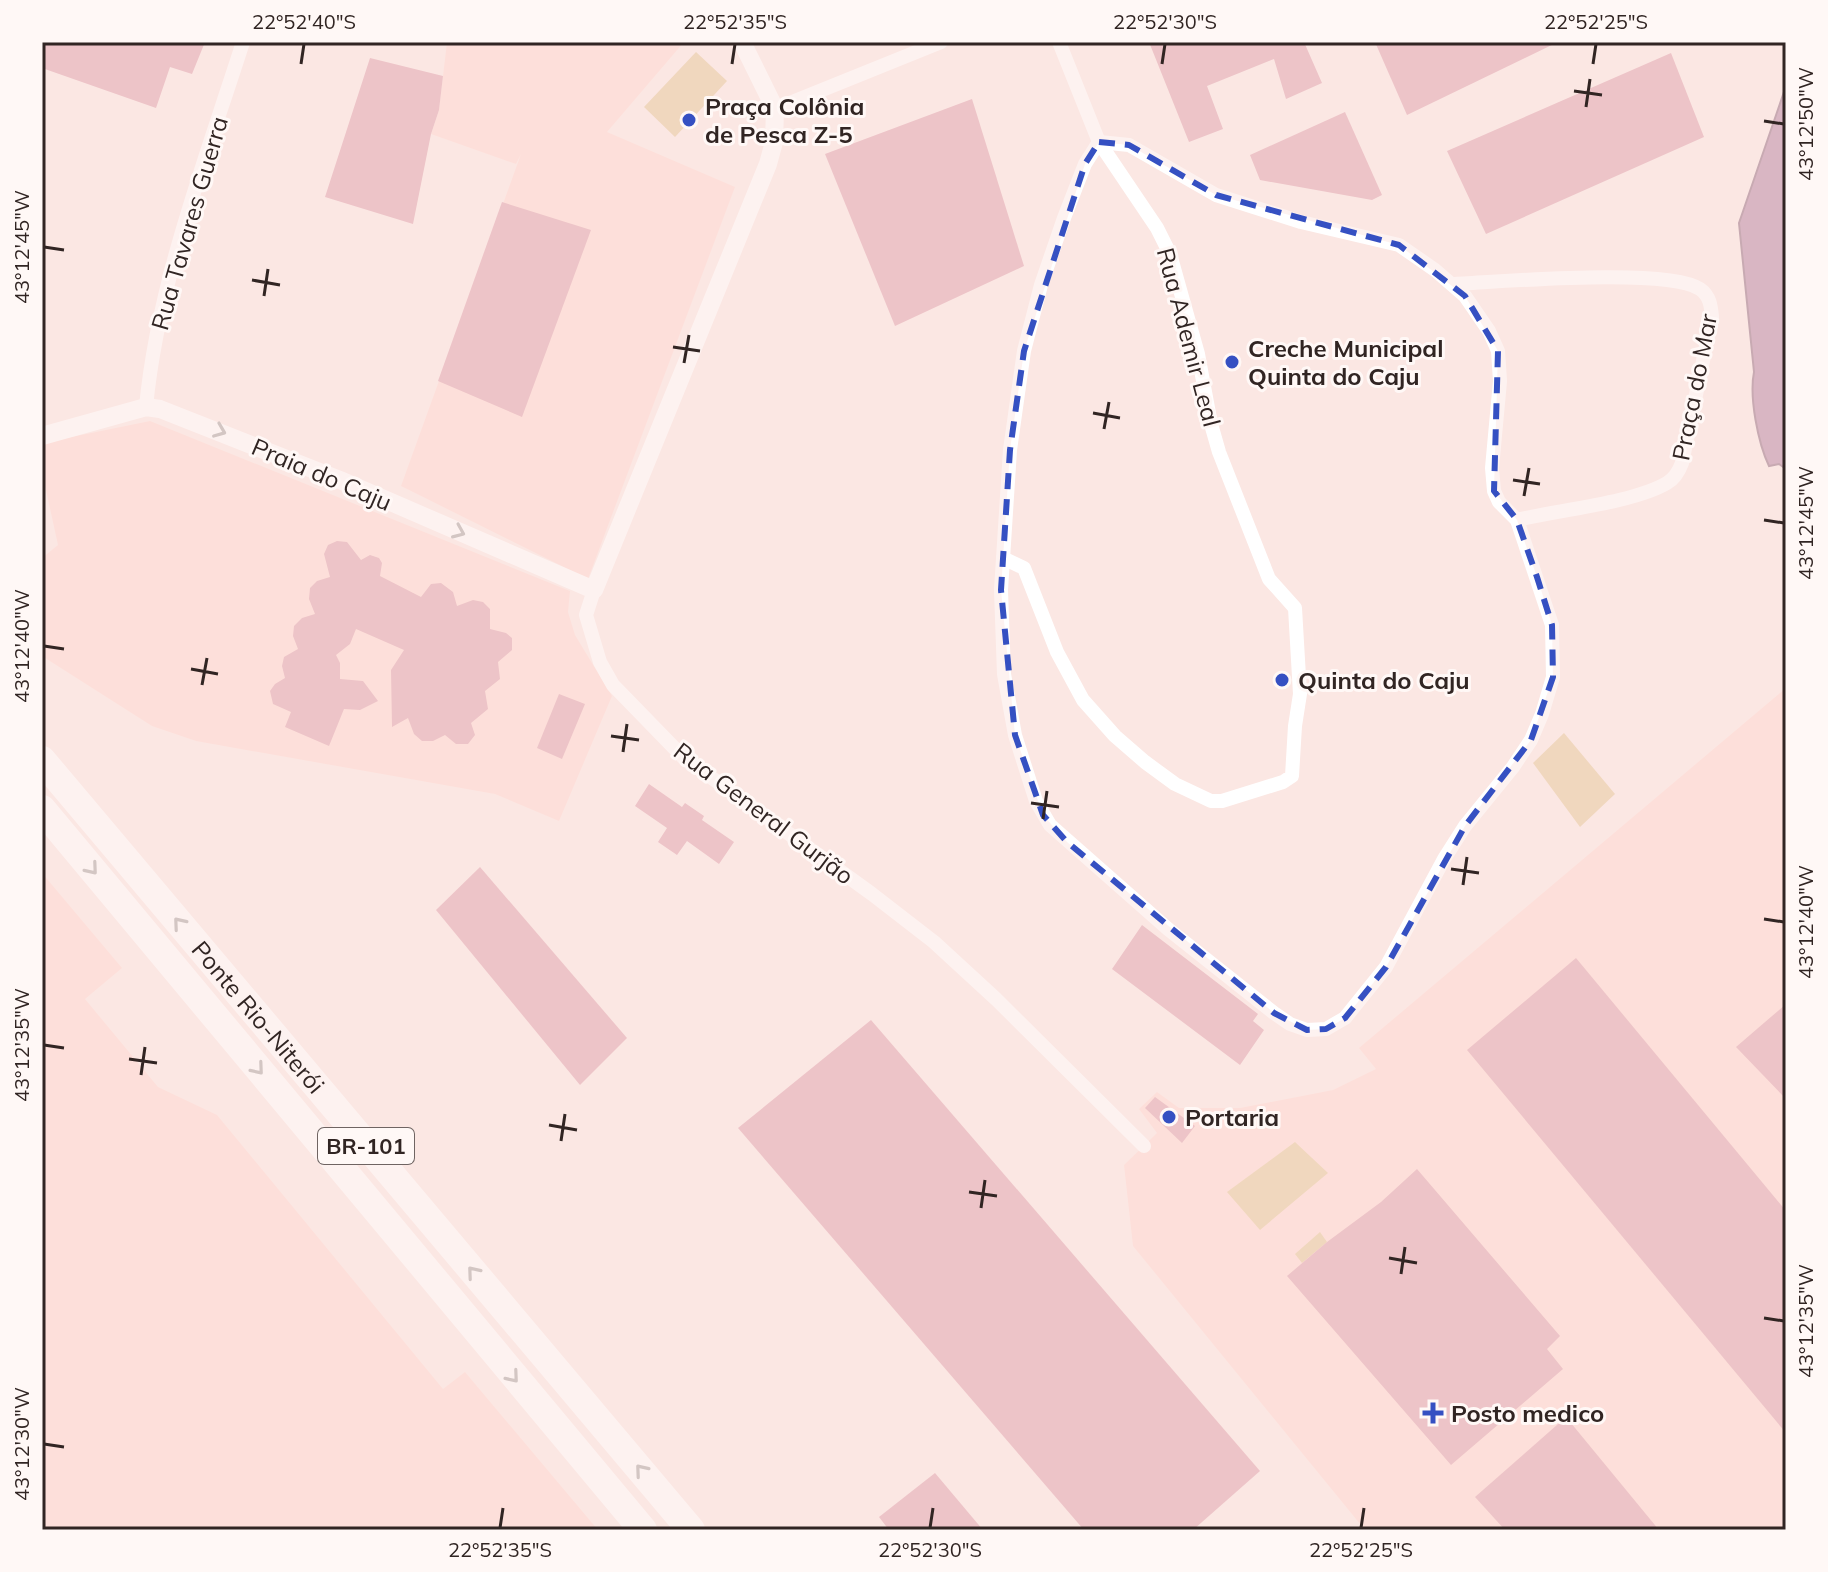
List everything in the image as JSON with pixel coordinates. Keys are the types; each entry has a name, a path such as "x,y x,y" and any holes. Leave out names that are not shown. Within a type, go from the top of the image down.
{"highway":[{"name":"Ponte Rio-Niterói","path":"42,760 691,1530"},
{"name":"Ponte Rio-Niterói","path":"42,809 643,1530"}],"street":[{"name":"Rua Tavares Guerra","path":"146,407 150,365 183,229 243,42"},
{"path":"742,42 775,109 941,42"},
{"name":"Rua Ademir Leal","path":"1003,558 1018,564 1027,574 1057,652 1083,700 1115,736 1175,784 1203,799 1222,801 1288,780 1294,770 1295,726 1300,694 1295,608 1269,579 1219,452 1198,354 1170,254 1157,228 1099,142 1059,42"},
{"name":"Rua General Gurjão","path":"775,109 774,142 768,164 586,615 600,662 613,685 683,757 934,942 1144,1146"},
{"path":"1099,142 1129,145 1216,195 1301,222 1399,245 1465,296 1489,331 1498,351 1500,381 1492,468 1494,491 1499,502 1517,520 1552,625 1553,677 1531,740 1465,826 1386,967 1345,1018 1326,1029 1307,1030 1290,1024 1274,1013 1168,929 1050,825 1036,801 1015,735 1004,674 1001,590 1010,450 1024,351 1041,285 1064,218 1085,164 1099,142"},
{"name":"Praça do Mar","path":"1453,284 1627,278 1679,281 1701,290 1711,304 1712,317 1682,463 1673,477 1651,489 1622,498 1517,520"},
{"name":"Praia do Caju","path":"42,436 146,407 175,413 340,480 594,590"}],"highlighted area":[{"path":"1099,142 1129,145 1216,195 1399,245 1465,296 1498,351 1494,491 1517,520 1537,577 1552,625 1553,677 1531,740 1465,826 1386,967 1345,1018 1326,1029 1307,1030 1274,1013 1067,842 1043,815 1015,735 1001,590 1010,450 1024,351 1085,164"}],"shaded area":[{"path":"447,42 684,42 607,132 735,187 588,579 401,486 521,154 516,164 431,134 439,110"},
{"path":"696,52 727,81 675,137 644,107"},
{"path":"1786,86 1786,469 1779,464 1769,466 1756,420 1739,223"},
{"path":"150,421 570,591 568,612 575,635 612,696 559,821 495,794 196,741 152,726 42,656 42,558 58,545 42,472 42,443"},
{"path":"1786,688 1786,1530 1365,1530 1133,1246 1124,1165 1157,1133 1139,1109 1157,1092 1179,1108 1240,1108 1333,1090 1376,1069 1359,1048"},
{"path":"1564,733 1615,794 1580,827 1533,763"},
{"path":"42,873 122,968 85,999 158,1087 217,1115 443,1389 465,1372 598,1530 42,1530"},
{"path":"1295,1142 1328,1173 1260,1230 1227,1192"},
{"path":"1320,1232 1327,1242 1302,1263 1295,1254"}],"building":[{"path":"42,42 205,42 192,74 170,67 156,108 42,68"},
{"path":"1149,42 1304,42 1322,83 1286,99 1274,59 1207,86 1223,129 1189,142"},
{"path":"1375,42 1558,42 1407,115"},
{"path":"1671,53 1704,137 1486,234 1447,151"},
{"path":"370,58 443,76 439,110 431,134 413,224 325,197"},
{"path":"972,99 1024,266 895,326 825,154"},
{"path":"1345,112 1382,195 1372,200 1260,180 1250,155"},
{"path":"502,202 591,230 522,417 438,381"},
{"path":"337,541 347,542 361,560 370,555 379,558 382,563 380,576 421,597 431,584 441,583 453,592 457,606 473,600 483,602 490,609 490,629 512,638 512,650 498,662 500,679 485,691 488,709 471,723 475,735 468,744 456,744 445,735 433,741 422,741 414,734 408,718 392,727 391,670 404,650 356,629 350,644 336,655 340,663 340,679 363,681 378,701 360,710 344,709 329,746 285,727 291,712 273,704 270,691 285,678 282,666 284,657 298,649 293,636 294,626 302,618 315,614 309,599 310,588 317,581 330,577 324,554 328,545"},
{"path":"559,694 585,704 562,759 537,748"},
{"path":"649,784 682,807 685,803 704,816 702,820 734,842 719,864 687,841 677,855 658,842 667,828 635,806"},
{"path":"480,867 627,1038 580,1085 436,910"},
{"path":"1142,925 1258,1014 1253,1021 1264,1030 1240,1065 1112,969"},
{"path":"1576,958 1786,1211 1786,1433 1467,1050"},
{"path":"1786,1004 1786,1099 1736,1047"},
{"path":"871,1020 1260,1471 1193,1530 1084,1530 738,1128"},
{"name":"Portaria","path":"1155,1097 1195,1126 1182,1143 1145,1108"},
{"path":"1417,1169 1560,1336 1547,1349 1563,1369 1451,1465 1287,1276 1381,1202"},
{"path":"1566,1417 1659,1530 1505,1530 1475,1497"},
{"path":"935,1473 983,1530 889,1530 879,1517"}],"place":[{"name":"Praça Colônia de Pesca Z-5","path":"689,120"},
{"name":"Creche Municipal Quinta do Caju","path":"1232,362"},
{"name":"Quinta do Caju","path":"1282,680"},
{"name":"Portaria","path":"1169,1117"},
{"name":"Posto medico","path":"1433,1413"}]}
